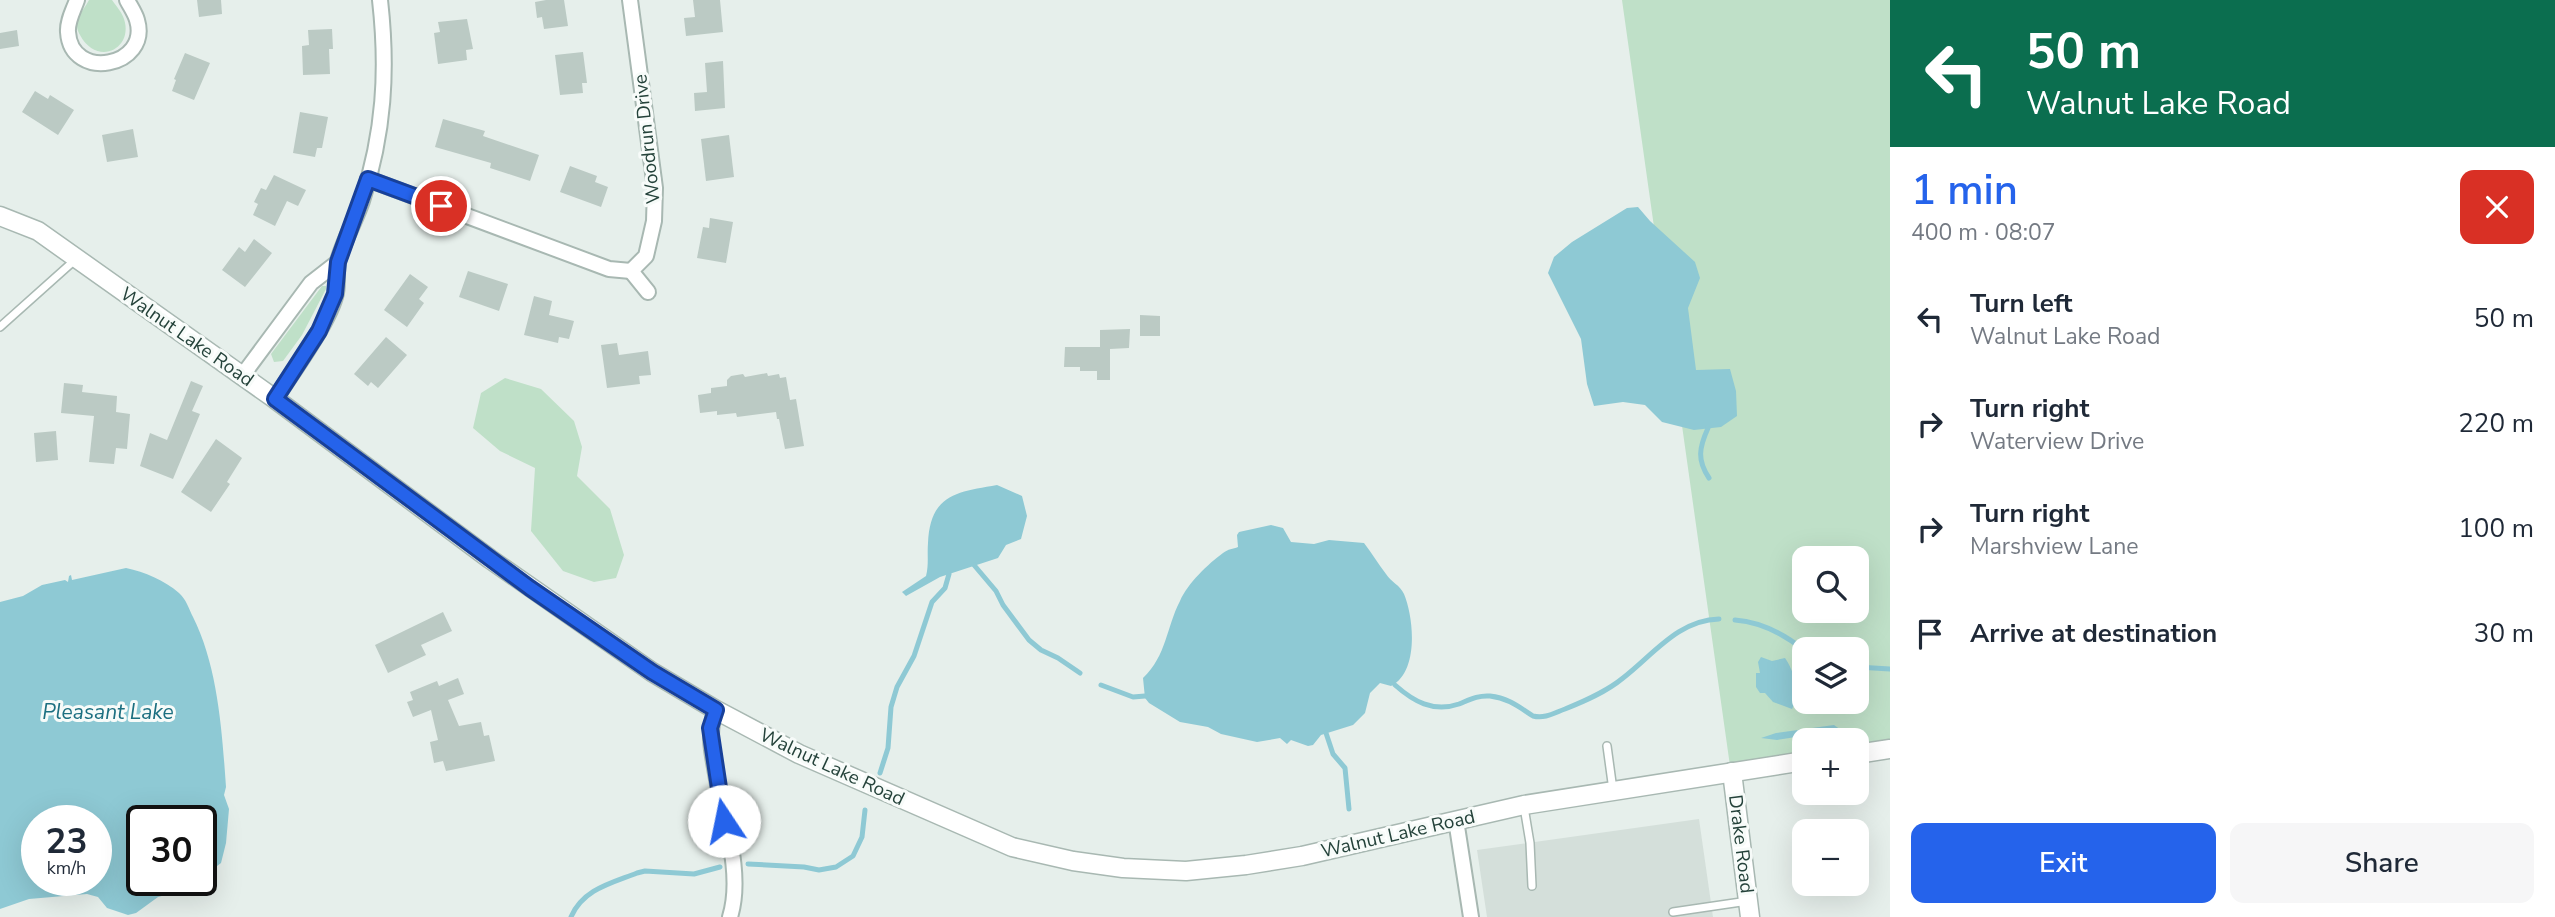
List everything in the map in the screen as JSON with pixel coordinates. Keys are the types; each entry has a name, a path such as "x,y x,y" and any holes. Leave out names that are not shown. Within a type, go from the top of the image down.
{"street":[{"path":"77,0 68,31 71,42 85,59 102,64 118,61 135,43 137,20 127,0"},
{"path":"275,399 319,331 335,294 338,262 377,149 384,102 386,47 380,0"},
{"name":"Woodrun Drive","path":"631,0 655,188 654,221 646,256 631,271"},
{"path":"368,179 609,269 631,271 648,292"},
{"name":"Walnut Lake Road","path":"0,216 38,231 77,258 275,399 530,588 652,672 793,751 1012,847 1073,861 1124,868 1186,871 1246,865 1302,856 1524,805 1792,763"},
{"path":"242,376 311,282 338,262"},
{"path":"716,710 710,728 713,757 735,873 735,897 730,917"},
{"path":"1869,752 1890,749"},
{"name":"Drake Road","path":"1732,772 1749,909"},
{"path":"1456,820 1471,917"}],"lane":[{"path":"0,327 77,258"},
{"path":"1607,746 1613,791"},
{"path":"1524,805 1531,843 1532,886"},
{"path":"1673,912 1749,909"}],"shaded area":[{"path":"1699,819 1713,917 1487,917 1477,850"}],"green space":[{"path":"89,0 112,0 123,16 126,30 124,39 112,50 95,50 87,45 79,33 78,19"},
{"path":"1622,0 1890,0 1890,749 1869,752 1869,728 1792,728 1792,764 1731,773"},
{"path":"322,286 326,286 326,289 302,335 283,361 274,362 271,354"},
{"path":"505,378 541,389 574,421 582,447 577,476 610,509 624,555 616,578 594,582 563,571 531,531 535,468 500,451 473,428 481,393"}],"water":[{"path":"1638,207 1695,262 1700,278 1688,308 1696,370 1730,369 1736,391 1737,416 1721,427 1694,430 1662,422 1645,405 1623,402 1594,406 1587,384 1581,339 1548,273 1554,257 1572,242 1627,208"},
{"path":"997,485 1022,496 1027,516 1021,539 1006,545 998,558 940,577 906,596 902,592 926,576 930,527 940,505 969,490"},
{"path":"1271,525 1283,528 1291,542 1314,544 1329,540 1364,543 1388,577 1402,591 1410,617 1410,657 1400,679 1391,686 1380,683 1370,693 1365,713 1353,725 1321,735 1313,745 1308,746 1291,740 1287,744 1280,738 1257,742 1221,734 1208,727 1180,722 1145,698 1143,678 1157,660 1175,611 1188,587 1217,557 1238,547 1239,532"},
{"name":"Pleasant Lake","path":"126,568 154,577 179,593 184,598 201,636 217,700 223,744 226,787 224,795 229,809 221,863 217,866 217,805 126,805 126,896 162,896 136,913 128,915 107,908 94,896 112,896 112,805 21,805 21,896 64,896 29,899 0,909 0,602 23,596 42,585 65,580 68,582 71,575 72,580"},
{"path":"1761,657 1772,661 1785,658 1792,670 1792,709 1773,702 1765,693 1760,693 1756,687 1756,673 1760,673 1758,662"},
{"path":"1834,725 1838,728 1812,728"},
{"path":"1792,731 1792,738 1777,740 1761,738"}],"building":[{"path":"197,0 221,0 222,14 199,17"},
{"path":"564,0 568,26 544,29 542,17 537,18 535,2"},
{"path":"693,0 720,0 723,32 686,36 684,18 695,17"},
{"path":"467,19 473,49 466,50 467,60 438,64 434,33 440,32 438,22"},
{"path":"332,29 333,49 329,49 330,74 303,75 302,46 309,45 308,30"},
{"path":"17,30 19,46 0,49 0,33"},
{"path":"583,52 587,83 582,83 583,93 560,95 555,55"},
{"path":"185,53 210,63 194,100 172,91"},
{"path":"723,61 725,108 695,111 694,93 707,92 705,63"},
{"path":"35,91 48,99 50,95 74,110 58,135 22,112"},
{"path":"300,112 328,117 322,148 317,148 315,157 293,153"},
{"path":"443,119 485,131 483,136 539,155 530,181 490,168 491,163 435,147"},
{"path":"133,129 138,157 107,162 102,135"},
{"path":"729,135 734,177 706,181 701,139"},
{"path":"570,166 597,176 595,182 608,187 601,207 560,192"},
{"path":"274,175 306,190 298,206 287,201 275,226 253,215 258,204 254,202 261,188 266,190"},
{"path":"710,218 733,222 726,263 697,258 703,227 709,228"},
{"path":"254,239 272,253 245,287 222,270 239,247 245,252"},
{"path":"468,271 508,284 499,311 459,297"},
{"path":"410,274 428,287 419,299 424,303 407,327 384,310"},
{"path":"534,296 552,301 549,315 574,321 569,339 559,337 558,343 524,335"},
{"path":"1140,315 1160,316 1160,336 1140,336"},
{"path":"1130,329 1129,348 1110,349 1110,380 1097,380 1097,371 1064,367 1065,347 1100,347 1100,330"},
{"path":"386,337 407,355 378,388 371,382 368,386 354,374"},
{"path":"617,343 619,355 648,351 651,375 639,376 640,384 607,388 601,345"},
{"path":"767,373 768,376 779,374 780,378 786,377 790,400 796,399 804,446 785,449 776,412 737,417 736,413 700,413 698,395 711,393 711,388 727,386 727,380 731,376 743,374 745,377"},
{"path":"191,381 203,386 192,411 200,414 173,479 140,466 150,433 167,440"},
{"path":"64,383 83,385 82,392 117,396 116,412 130,414 127,449 116,448 114,464 89,462 94,416 61,413"},
{"path":"56,431 58,460 36,462 34,433"},
{"path":"216,439 242,458 227,482 230,484 211,512 181,492"},
{"path":"443,612 452,631 421,645 426,655 388,673 375,645"},
{"path":"458,678 464,694 448,700 459,726 481,722 484,736 489,735 495,761 446,771 443,761 434,763 430,742 438,740 431,710 413,717 407,702 413,700 410,692 437,681 439,686"}],"waterway":[{"path":"1708,428 1701,454 1709,478"},
{"path":"974,565 996,591 1029,640 1080,673"},
{"path":"880,773 888,748 891,707 897,687 914,656 932,602 945,588 949,574"},
{"path":"1395,685 1416,700 1432,706 1450,706 1490,696 1508,701 1533,716 1545,716 1610,688 1667,640 1691,625 1719,619"},
{"path":"1735,620 1754,623 1792,642"},
{"path":"1869,668 1890,669"},
{"path":"1101,685 1133,697 1145,696"},
{"path":"1326,733 1333,754 1345,768 1349,809"},
{"path":"748,864 819,870 836,867 853,856 862,837 865,810"},
{"path":"571,917 576,907 591,893 637,873 645,871 694,874 720,867"}],"route":[{"path":"441,206 368,179 338,262 335,294 319,331 275,399 530,588 652,672 716,710 710,728 724,821"}]}
